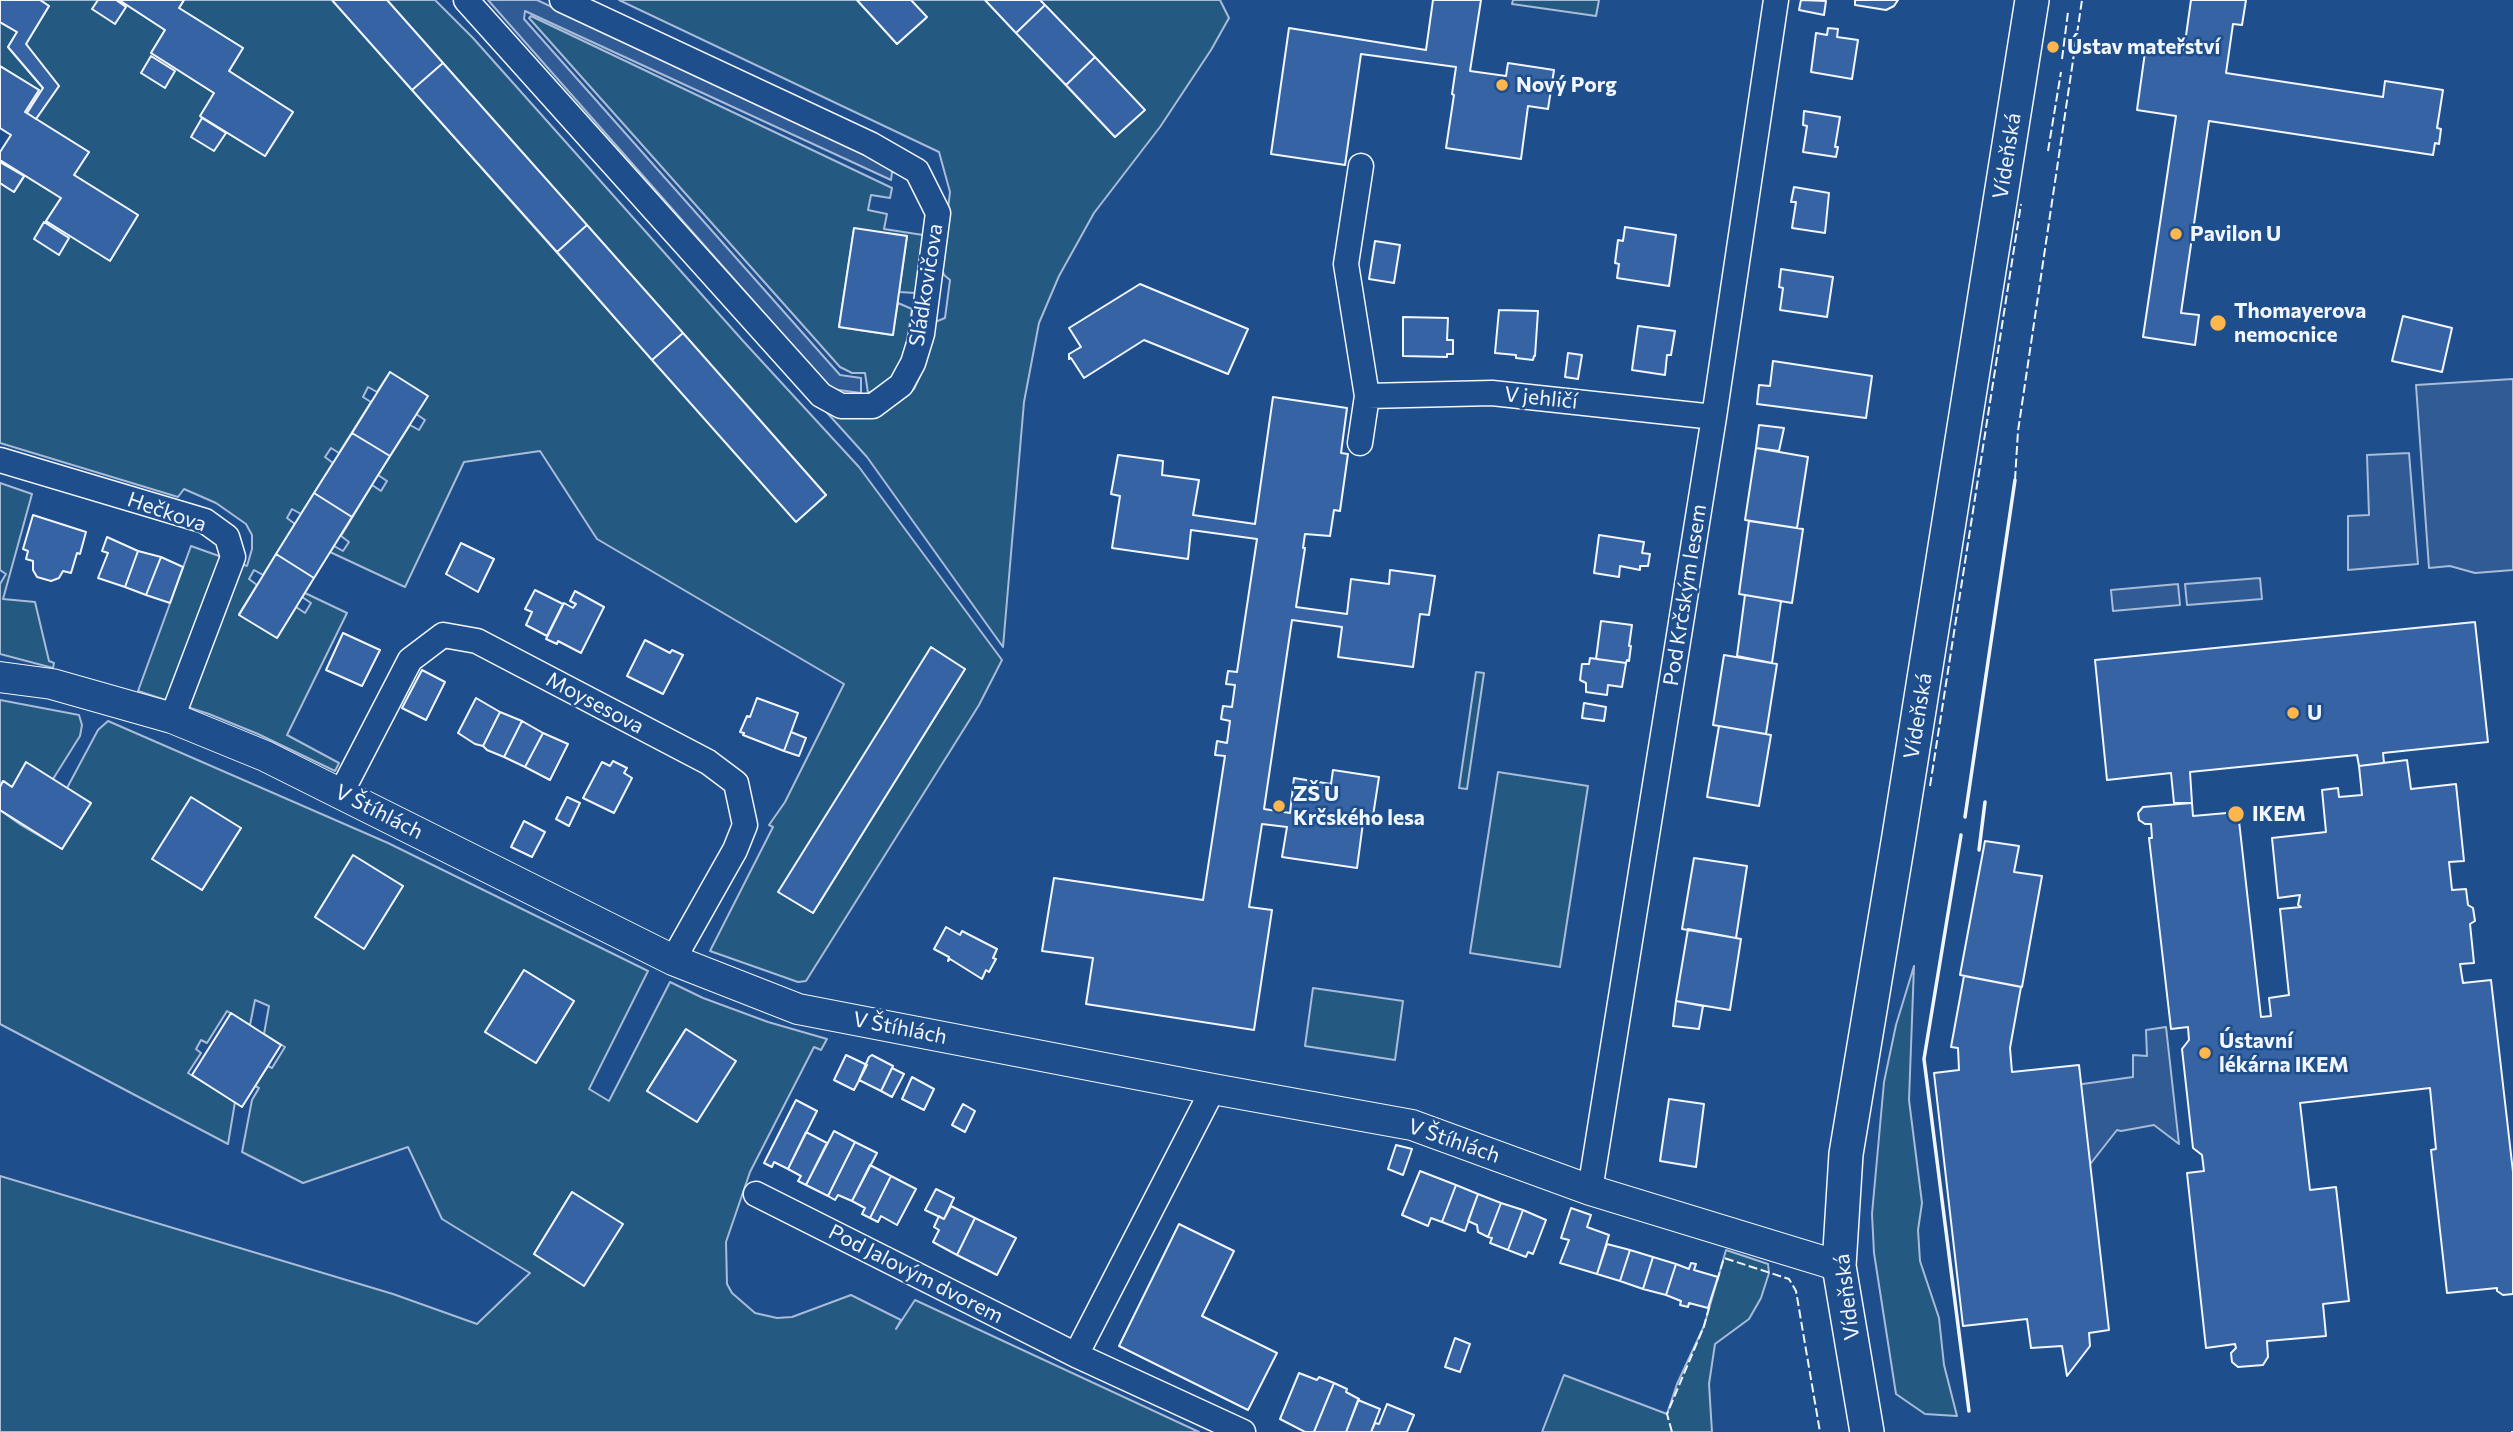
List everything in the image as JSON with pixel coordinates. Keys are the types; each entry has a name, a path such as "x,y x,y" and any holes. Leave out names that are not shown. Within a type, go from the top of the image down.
{"main road":[{"name":"Vídeňská","path":"1867,1432 1839,1266 1846,1154 1902,822 2032,0"}],"street":[{"name":"Sládkovičova","path":"466,0 821,395 841,406 873,406 901,385 913,363 922,334 938,213 917,171 870,144 562,0"},
{"name":"Pod Krčským lesem","path":"1590,1190 1714,417 1776,0"},
{"path":"1360,443 1367,396 1346,264 1361,166"},
{"name":"V jehličí","path":"1367,396 1492,393 1714,417"},
{"name":"Hečkova","path":"0,460 205,521 227,537 233,557 172,718"},
{"name":"Moysesova","path":"341,793 410,660 443,635 477,641 708,762 736,783 745,825 735,850 673,960"},
{"name":"V Štíhlách","path":"0,677 52,684 172,718 265,756 673,960 798,1009 1412,1125 1590,1190 1839,1266"},
{"path":"1076,1355 1213,1089"},
{"name":"Pod Jalovým dvorem","path":"756,1194 1076,1355 1243,1432"}],"shaded area":[{"path":"40,0 119,0 165,30 151,53 214,93 201,117 265,156 293,112 229,71 243,48 179,8 184,0 332,0 796,521 826,495 387,0 435,0 473,38 859,467 1002,660 979,705 806,981 798,982 710,951 773,827 769,825 785,802 844,684 597,539 540,451 464,462 405,587 330,552 334,546 343,551 349,542 341,536 372,485 381,491 387,481 378,475 410,425 419,430 425,420 416,414 390,372 377,392 368,387 363,397 371,402 339,453 331,448 325,457 333,463 301,514 292,509 287,518 295,524 263,575 254,570 249,579 257,585 239,614 277,638 296,607 305,613 311,603 302,597 305,593 347,613 287,735 339,763 335,771 209,714 138,691 191,546 247,566 252,549 252,535 246,524 216,503 184,489 178,497 0,443 0,183 14,192 24,177 0,160 61,198 46,221 110,260 138,215 74,175 89,152 36,119 59,86 26,44 49,6","holes":["965,669 813,913 779,892"]},
{"path":"488,0 537,0 893,165 891,180 525,11 524,19 840,375 861,378 861,393 831,389"},
{"path":"619,0 857,0 897,44 926,18 911,0 985,0 1115,137 1144,110 1040,0 1220,0 1229,18 1160,127 1094,213 1059,276 1039,323 1024,402 1003,647 867,457 821,406 878,414 899,402 914,389 926,363 935,322 945,318 950,280 944,275 941,266 950,192 939,152"},
{"path":"1513,0 1599,0 1596,16 1512,4"},
{"path":"531,16 892,188 890,198 871,195 868,210 887,214 884,229 923,235 916,293 899,292 907,236 854,229 839,327 892,335 898,303 912,309 904,361 893,378 868,393 865,373 852,373 840,367 529,18"},
{"path":"0,22 17,32 8,47 43,88 27,113 39,90 0,66"},
{"path":"2513,379 2513,570 2475,573 2450,566 2429,568 2416,385"},
{"path":"2409,453 2418,564 2348,570 2348,516 2369,515 2367,455"},
{"path":"0,483 32,494 3,599 35,602 49,661 54,663 53,668 0,654 0,584 6,574 0,570"},
{"path":"2260,578 2262,599 2187,605 2185,584"},
{"path":"2178,584 2180,605 2113,611 2111,590"},
{"path":"1476,672 1484,673 1467,789 1459,788"},
{"path":"0,700 79,715 82,725 80,736 53,779 12,787 4,781 0,787"},
{"path":"108,721 388,843 648,971 589,1089 609,1101 670,982 703,998 768,1022 827,1039 821,1050 814,1047 750,1172 726,1242 727,1284 732,1293 755,1313 777,1318 792,1317 851,1295 901,1320 896,1329 915,1300 1199,1432 0,1432 0,1176 393,1294 477,1324 530,1273 442,1219 408,1147 303,1183 242,1152 252,1100 259,1088 255,1086 268,1066 272,1068 285,1047 264,1034 269,1006 255,1000 250,1025 227,1011 207,1043 201,1040 196,1049 201,1053 188,1073 235,1102 228,1144 0,1024 0,810 62,849 91,803 67,788 98,730","holes":["241,828 202,890 153,859","353,856 403,886 364,948 315,917","524,970 574,1001 536,1063 485,1032","685,1030 735,1061 697,1122 647,1091","572,1192 622,1224 584,1285 534,1254"]},
{"path":"1498,772 1588,786 1560,967 1470,953"},
{"path":"1914,966 1909,1100 1922,1203 1918,1230 1920,1261 1939,1318 1944,1365 1957,1416 1925,1414 1896,1394 1874,1253 1872,1214 1884,1082 1896,1025"},
{"path":"1313,988 1403,1001 1395,1060 1305,1046"},
{"path":"2166,1027 2179,1144 2154,1125 2117,1130 2073,1186 2061,1087 2133,1077 2133,1055 2147,1056 2146,1030"},
{"path":"1726,1250 1768,1264 1769,1273 1761,1298 1749,1319 1715,1344 1709,1384 1712,1432 1542,1432 1564,1375 1667,1414 1677,1384 1704,1326"}],"building":[{"path":"0,0 40,0 49,6 26,44 59,86 36,119 27,113 43,88 8,47 17,32 0,22"},
{"path":"98,0 116,0 126,7 115,24 92,9"},
{"path":"119,0 184,0 179,8 243,48 229,71 293,112 265,156 200,116 214,93 151,53 165,30"},
{"path":"332,0 387,0 443,63 412,90"},
{"path":"857,0 911,0 927,17 897,44"},
{"path":"985,0 1040,0 1045,5 1016,33"},
{"name":"Nový Porg","path":"1433,0 1481,0 1470,71 1506,76 1508,63 1554,70 1548,109 1528,106 1521,159 1446,148 1456,67 1361,54 1345,165 1271,154 1289,28 1426,50"},
{"path":"1801,0 1826,1 1824,15 1799,10"},
{"path":"1855,0 1898,0 1886,10 1855,5"},
{"name":"Pavilon U","path":"2191,0 2246,0 2242,25 2233,24 2226,73 2383,97 2385,81 2443,90 2437,128 2441,129 2439,144 2435,143 2433,155 2209,121 2181,313 2199,315 2195,345 2143,337 2176,116 2137,110 2146,45 2184,50"},
{"path":"1045,5 1095,57 1066,85 1016,33"},
{"path":"1828,28 1838,29 1837,37 1858,40 1852,79 1811,72 1816,33 1827,35"},
{"path":"151,56 175,71 165,88 141,73"},
{"path":"1095,57 1145,110 1115,137 1066,85"},
{"path":"443,63 587,225 557,252 412,90"},
{"path":"0,66 39,90 25,112 89,152 74,175 138,215 110,261 46,221 61,198 0,160 0,152 11,135 0,128"},
{"path":"1804,111 1840,117 1836,157 1803,152 1807,126 1803,125"},
{"path":"202,118 226,133 214,151 191,137"},
{"path":"0,162 24,176 14,192 0,183"},
{"path":"1794,187 1829,193 1825,233 1792,228 1796,202 1791,202"},
{"path":"44,222 69,238 59,255 34,239"},
{"path":"587,225 683,333 652,360 557,252"},
{"path":"1625,227 1676,235 1669,286 1617,278 1619,264 1615,263 1618,240 1623,241"},
{"path":"854,228 907,236 893,335 839,327"},
{"path":"1375,241 1400,245 1394,283 1369,279"},
{"path":"1781,269 1833,277 1827,317 1780,310 1783,288 1779,287"},
{"path":"1140,284 1248,329 1228,374 1144,340 1084,378 1071,358 1069,359 1069,354 1081,347 1069,328"},
{"path":"1499,310 1538,311 1533,360 1495,353"},
{"path":"2403,316 2452,328 2442,372 2392,361"},
{"path":"1403,317 1448,318 1447,340 1453,340 1453,354 1447,354 1447,357 1403,356"},
{"path":"1638,326 1675,331 1671,355 1667,355 1665,375 1632,370"},
{"path":"683,333 826,495 796,522 652,360"},
{"path":"1568,353 1582,355 1578,379 1565,377"},
{"path":"1773,361 1872,376 1866,418 1757,404 1759,385 1770,386"},
{"path":"390,372 428,396 390,456 352,433"},
{"path":"1273,397 1347,408 1341,453 1348,454 1340,511 1334,510 1330,536 1305,534 1296,607 1347,614 1351,579 1389,584 1390,570 1435,576 1429,615 1420,614 1413,667 1338,657 1342,627 1292,620 1264,809 1290,813 1294,778 1331,784 1333,770 1379,777 1373,816 1364,815 1357,868 1282,857 1287,827 1262,824 1249,907 1272,910 1254,1030 1086,1004 1093,958 1042,951 1054,878 1203,900 1225,756 1215,755 1217,741 1227,743 1230,721 1221,719 1223,706 1232,707 1235,685 1226,684 1228,671 1237,672 1257,539 1191,530 1188,559 1112,548 1120,496 1111,494 1118,455 1163,461 1162,475 1199,480 1193,515 1255,524"},
{"path":"1759,425 1784,428 1779,451 1756,448"},
{"path":"352,433 390,456 352,517 314,493"},
{"path":"1756,448 1808,457 1797,528 1745,520"},
{"path":"314,493 352,517 314,578 276,554"},
{"path":"33,515 86,532 71,573 63,571 59,578 51,581 37,577 33,570 33,561 26,559 28,551 23,549"},
{"path":"1749,521 1803,529 1792,603 1739,594"},
{"path":"1599,535 1644,542 1642,553 1650,554 1648,566 1640,566 1640,570 1620,566 1619,577 1594,573"},
{"path":"107,537 138,551 125,587 98,578 108,553 102,551"},
{"path":"461,543 494,559 478,592 446,574"},
{"path":"138,551 161,557 146,595 125,587"},
{"path":"276,554 314,578 277,638 239,615"},
{"path":"161,557 183,567 170,603 146,595"},
{"path":"535,590 563,604 547,636 526,625 532,612 525,609"},
{"path":"575,591 604,607 581,653 558,641 557,644 546,639 564,603 573,608 576,604 570,601"},
{"path":"1745,595 1781,601 1772,663 1737,656"},
{"path":"1601,621 1632,625 1629,661 1626,663 1596,659"},
{"name":"U","path":"2475,622 2488,742 2383,753 2384,763 2359,766 2357,755 2190,772 2192,803 2174,803 2171,773 2107,780 2095,660"},
{"path":"343,633 380,650 362,686 326,670"},
{"path":"645,640 670,653 672,650 683,655 663,694 627,676"},
{"path":"931,647 965,669 813,913 778,892"},
{"path":"1724,655 1777,664 1766,734 1713,725"},
{"path":"1590,658 1626,663 1622,687 1608,685 1607,695 1586,692 1586,683 1580,680 1582,664 1589,664"},
{"path":"422,670 445,682 426,720 402,708"},
{"path":"476,698 500,712 483,746 458,733"},
{"path":"757,698 798,713 784,751 740,732 747,716 750,717"},
{"path":"1584,703 1606,707 1604,721 1582,718"},
{"path":"500,712 522,721 504,757 483,746"},
{"path":"522,721 543,733 525,767 504,757"},
{"path":"1719,726 1771,735 1759,806 1707,797"},
{"path":"791,732 806,738 799,756 784,751"},
{"path":"543,733 568,744 550,780 525,767"},
{"path":"2407,760 2411,789 2456,784 2464,861 2449,862 2452,890 2466,889 2468,905 2473,908 2475,921 2470,924 2474,963 2460,964 2463,983 2491,980 2513,1172 2513,1294 2503,1295 2497,1288 2447,1293 2431,1150 2436,1149 2430,1088 2300,1103 2310,1190 2336,1187 2349,1301 2323,1304 2326,1336 2267,1341 2268,1357 2263,1365 2238,1367 2232,1362 2231,1353 2236,1348 2235,1344 2206,1348 2187,1173 2204,1171 2202,1155 2193,1148 2182,1049 2189,1040 2188,1027 2171,1029 2149,838 2152,838 2151,824 2139,820 2138,813 2143,807 2192,803 2193,816 2238,812 2261,1017 2271,1016 2269,998 2289,995 2280,909 2301,907 2298,905 2300,895 2278,898 2272,838 2326,832 2322,790 2338,788 2339,797 2362,795 2359,766"},
{"path":"613,761 627,768 624,773 632,778 614,813 583,798 602,762 610,766"},
{"path":"26,762 91,803 62,849 0,810 0,787 3,781 12,787"},
{"path":"191,797 241,828 202,890 152,859"},
{"path":"567,797 580,803 569,826 556,819"},
{"path":"524,821 545,832 532,857 511,847"},
{"path":"1985,841 2019,846 2014,872 2042,876 2022,987 1960,975"},
{"path":"353,855 403,886 364,949 315,917"},
{"path":"1694,858 1747,866 1736,938 1682,929"},
{"path":"946,927 960,935 962,931 997,949 993,958 996,959 982,979 950,959 948,961 949,957 934,949"},
{"path":"1688,929 1741,939 1730,1010 1676,1001"},
{"path":"524,970 574,1001 536,1063 485,1032"},
{"path":"1964,976 2021,987 2010,1048 2012,1072 2079,1065 2109,1330 2089,1333 2090,1346 2067,1376 2062,1346 2031,1348 2027,1319 1963,1326 1934,1073 1959,1070 1958,1048 1951,1047"},
{"path":"1676,1001 1703,1006 1699,1029 1673,1026"},
{"path":"231,1013 281,1045 242,1107 192,1075"},
{"path":"686,1029 736,1061 697,1122 647,1091"},
{"path":"846,1055 867,1065 854,1090 834,1080"},
{"path":"872,1055 893,1066 881,1091 859,1080"},
{"path":"892,1068 904,1074 892,1097 881,1091"},
{"path":"912,1077 934,1089 924,1110 902,1099"},
{"path":"1669,1099 1704,1104 1696,1167 1660,1161"},
{"path":"796,1100 817,1111 788,1169 774,1162 772,1167 764,1163"},
{"path":"963,1104 975,1111 965,1132 952,1125"},
{"path":"834,1131 855,1142 828,1196 806,1185"},
{"path":"806,1132 827,1143 806,1185 798,1181 801,1176 788,1169"},
{"path":"855,1142 877,1153 852,1201 838,1195 835,1200 828,1196"},
{"path":"1396,1145 1412,1149 1403,1175 1388,1169"},
{"path":"870,1165 891,1176 870,1218 862,1214 865,1208 852,1201"},
{"path":"1420,1171 1456,1185 1442,1222 1431,1218 1428,1226 1402,1215"},
{"path":"891,1176 916,1189 897,1225 881,1216 878,1222 870,1218"},
{"path":"1456,1185 1478,1194 1465,1231 1442,1222"},
{"path":"936,1189 954,1198 944,1219 925,1210"},
{"path":"572,1192 623,1224 584,1286 534,1254"},
{"path":"1478,1194 1501,1203 1488,1237 1478,1232 1477,1225 1468,1221"},
{"path":"1501,1203 1523,1210 1508,1250 1490,1243 1492,1238 1488,1237"},
{"path":"951,1206 975,1218 957,1255 933,1242 939,1230 934,1227 939,1216 944,1219"},
{"path":"1571,1208 1591,1215 1587,1227 1609,1235 1597,1274 1560,1263 1569,1240 1561,1238"},
{"path":"1523,1210 1546,1220 1533,1254 1528,1252 1526,1257 1508,1250"},
{"path":"975,1218 1016,1238 997,1275 957,1255"},
{"path":"1179,1224 1234,1251 1202,1316 1277,1353 1248,1410 1119,1346"},
{"path":"1607,1244 1630,1250 1620,1281 1597,1274"},
{"path":"1630,1250 1653,1257 1643,1289 1620,1281"},
{"path":"1653,1257 1676,1264 1666,1295 1643,1289"},
{"path":"1691,1263 1696,1264 1694,1270 1718,1277 1708,1308 1689,1303 1688,1307 1680,1305 1681,1301 1666,1295 1676,1264 1689,1269"},
{"path":"1455,1338 1470,1344 1460,1372 1445,1367"},
{"path":"1299,1373 1334,1383 1314,1432 1305,1432 1280,1419"},
{"path":"1334,1383 1359,1399 1346,1432 1314,1432"},
{"path":"1358,1400 1380,1409 1371,1432 1346,1432"},
{"path":"1387,1404 1414,1415 1407,1432 1371,1432 1375,1423 1379,1424"}],"fence":[{"path":"2015,480 2018,431 2082,0"},
{"path":"2062,59 2068,12"},
{"path":"2048,151 2061,72"},
{"path":"1930,786 2021,204"},
{"path":"1717,1281 1724,1258 1789,1279 1796,1291 1820,1432"},
{"path":"1672,1432 1667,1414 1704,1326 1710,1304"}],"wall":[{"path":"1965,817 2015,480"},
{"path":"1979,850 1985,802"},
{"path":"1961,835 1924,1059 1969,1411"}],"place":[{"name":"Ústav mateřství","path":"2053,47"},
{"name":"Nový Porg","path":"1502,85"},
{"name":"Pavilon U","path":"2176,234"},
{"name":"Thomayerova nemocnice","path":"2218,323"},
{"name":"U","path":"2293,713"},
{"name":"ZŠ U Krčského lesa","path":"1279,806"},
{"name":"IKEM","path":"2236,814"},
{"name":"Ústavní lékárna IKEM","path":"2205,1053"}]}
